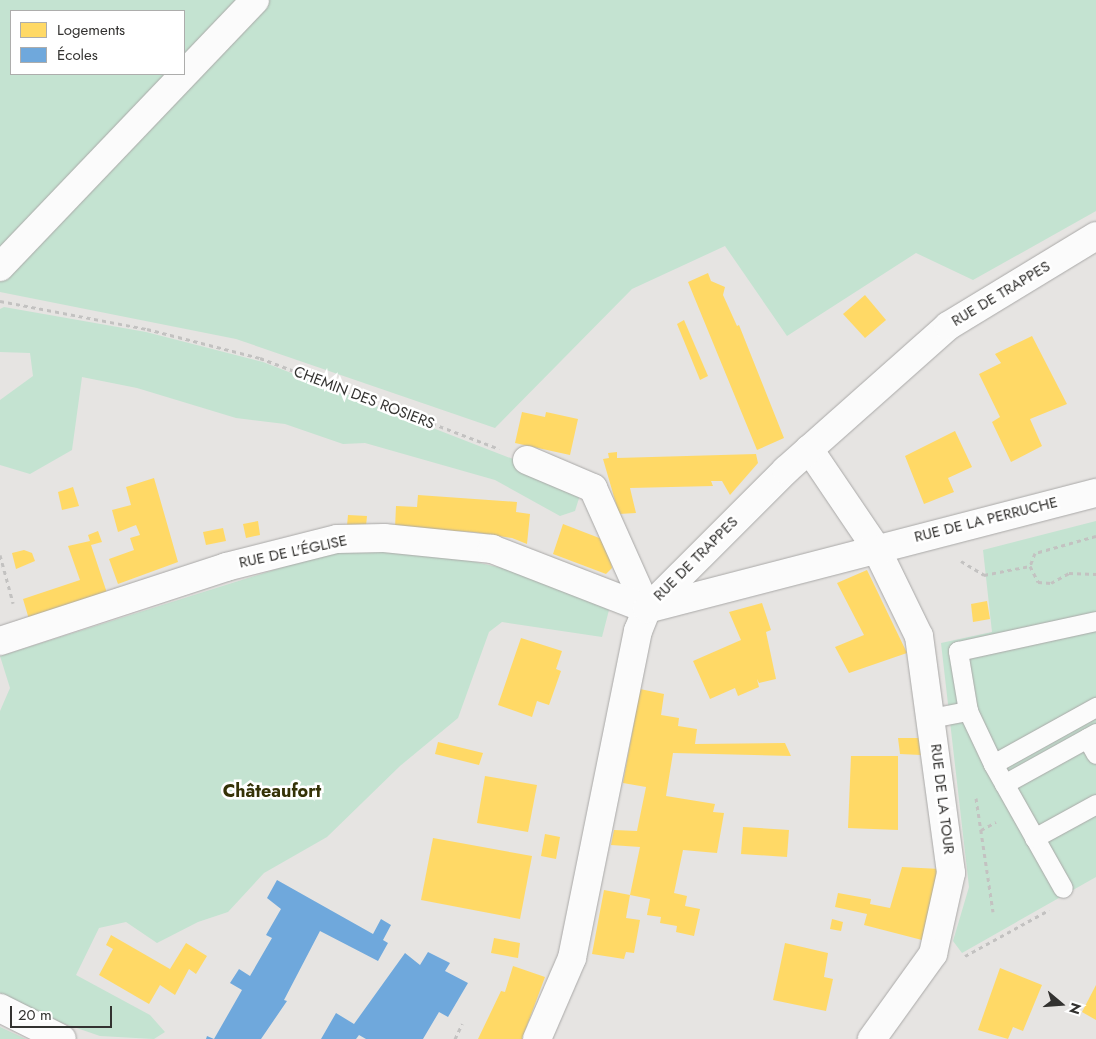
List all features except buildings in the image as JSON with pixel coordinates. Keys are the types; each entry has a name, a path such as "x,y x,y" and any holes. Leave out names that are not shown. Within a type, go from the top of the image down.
{"street":[{"path":"185,73 255,0"},
{"path":"0,267 183,75"},
{"name":"RUE DE TRAPPES","path":"537,1039 572,958 638,631 646,609 809,449 948,326 1096,236"},
{"name":"RUE DE LA TOUR","path":"809,449 876,548 920,636 951,873 933,954 872,1039"},
{"path":"527,460 593,488 646,609 876,548"},
{"name":"RUE DE LA PERRUCHE","path":"876,548 1096,492"},
{"name":"RUE DE L'ÉGLISE","path":"11,638 226,567 337,539 393,539 492,549 646,609"},
{"path":"0,1008 62,1039"}],"lane":[{"path":"1063,888 993,764 968,711 958,651 1096,621"},
{"path":"993,764 1096,707"},
{"path":"931,718 968,711"},
{"path":"1004,784 1093,742"},
{"path":"1034,838 1096,804"}],"path":[{"name":"CHEMIN DES ROSIERS","path":"0,301 147,329 260,358 527,460"},
{"path":"922,536 984,575 1030,566"},
{"path":"1096,536 1035,553 1030,566 1038,582 1051,583 1069,573 1096,574"},
{"path":"0,555 11,638"},
{"path":"976,798 993,912"},
{"path":"933,954 961,958 1054,907"},
{"path":"455,1039 462,1024"}],"green space":[{"path":"0,0 242,0 185,61 185,10 10,10 10,75 171,75 0,255"},
{"path":"266,0 1096,0 1096,211 973,280 916,253 787,336 725,246 632,289 495,428 236,339 0,292 0,281"},
{"path":"4,307 146,332 263,362 567,480 580,495 575,511 560,516 495,480 365,443 343,444 285,424 236,418 137,388 82,377 72,450 30,474 0,465 0,400 33,376 30,353 0,352 0,309"},
{"path":"1096,521 1096,877 962,953 953,941 969,887 941,643 992,632 983,550"},
{"path":"331,552 400,552 458,558 529,574 609,610 602,637 502,622 489,632 458,718 400,766 327,837 264,873 228,912 198,922 157,943 126,922 99,928 76,975 150,1015 165,1032 154,1039 100,1036 36,1014 0,993 0,711 10,688 0,656"},
{"path":"0,1027 26,1039 0,1039"}],"district":[{"name":"Châteaufort","path":"272,791"}]}
